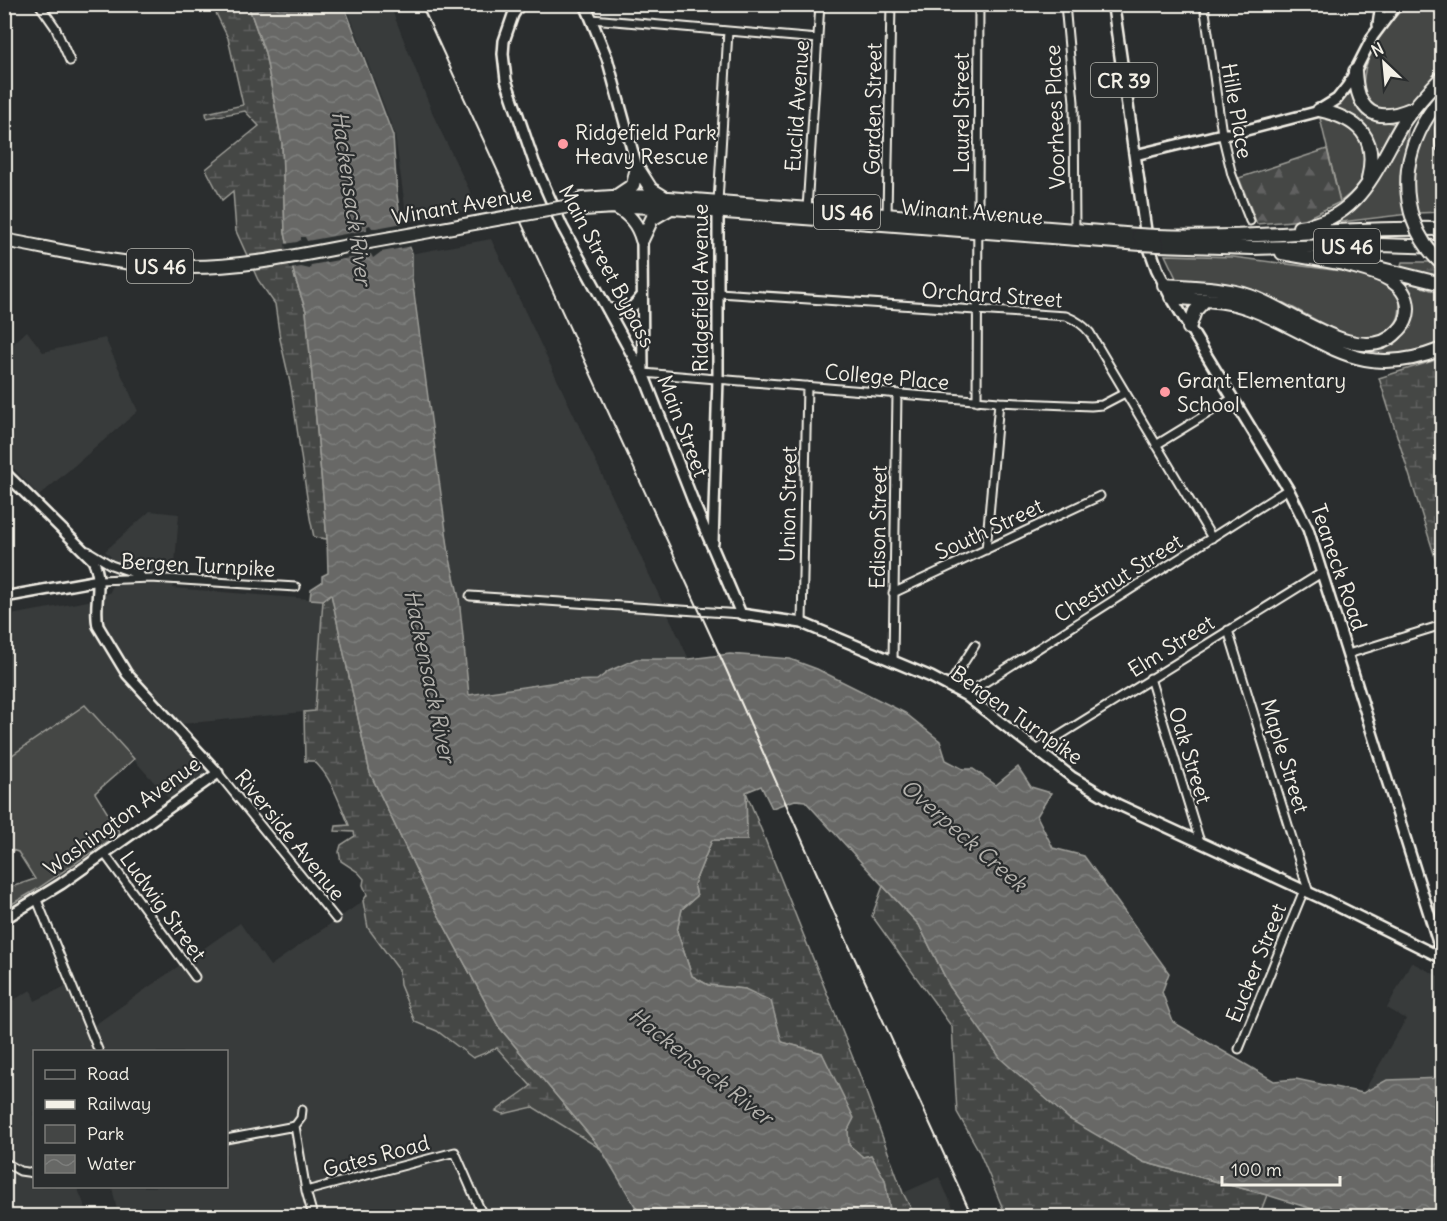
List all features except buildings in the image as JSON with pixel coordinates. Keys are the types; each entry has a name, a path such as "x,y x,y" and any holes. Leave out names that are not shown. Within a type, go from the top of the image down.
{"highway":[{"path":"1355,71 1359,98 1370,111 1381,116 1391,116 1414,108"},
{"path":"1263,236 1327,220 1350,204 1367,186 1414,108 1443,77"},
{"path":"1443,97 1418,132 1408,169 1408,200 1414,223 1428,248 1443,264"},
{"path":"1319,110 1343,117 1362,132 1371,156 1367,186"},
{"path":"1443,129 1443,145"},
{"path":"637,167 651,189 665,197"},
{"path":"637,167 633,185 613,202 631,217 642,240"},
{"name":"Winant Avenue","path":"9,240 142,265 186,267 229,265 258,262 571,206 583,209 613,202 665,197 718,206 977,227 1074,230"},
{"name":"Winant Avenue","path":"613,202 673,208 718,206 807,209 887,215 1084,240 1140,239"},
{"path":"642,240 652,219 673,208"},
{"name":"US 46","path":"1157,240 1443,229"},
{"name":"US 46","path":"1074,230 1140,239 1252,248 1380,245 1443,247"},
{"path":"1252,248 1397,272 1443,284"},
{"path":"1164,285 1230,291 1248,295 1349,342 1373,343 1394,336 1402,327 1408,314 1408,304 1402,291 1392,281 1344,264"},
{"path":"1171,297 1225,302 1252,310 1331,349 1357,359 1376,362 1403,361 1443,350"},
{"path":"1189,328 1195,311 1205,300"}],"main road":[{"name":"Teaneck Road","path":"1113,4 1147,241 1171,297"}],"street":[{"path":"39,4 56,27 70,61"},
{"name":"Main Street Bypass","path":"520,4 510,22 504,41 506,80 534,162 553,206 643,373"},
{"path":"585,4 607,58 637,167"},
{"name":"Euclid Avenue","path":"807,209 820,4"},
{"name":"Garden Street","path":"887,215 891,4"},
{"name":"Laurel Street","path":"977,401 979,4"},
{"name":"Voorhees Place","path":"1065,4 1074,102 1074,230"},
{"name":"Hille Place","path":"1204,4 1222,134 1232,175 1250,221"},
{"path":"1135,155 1222,134 1231,134 1319,110 1341,95 1370,41 1379,21 1382,4"},
{"path":"1370,41 1397,4"},
{"path":"592,19 818,39"},
{"name":"Ridgefield Avenue","path":"713,546 718,378 718,206 728,31"},
{"name":"Main Street","path":"642,240 643,373 695,506 741,614"},
{"name":"Orchard Street","path":"719,293 1066,316 1073,319 1087,329 1212,538"},
{"path":"608,308 615,312 624,311 633,308 641,297"},
{"name":"Teaneck Road","path":"1171,297 1288,489 1308,529 1443,956"},
{"name":"College Place","path":"643,373 977,401 1091,406 1102,405 1125,393"},
{"name":"Union Street","path":"802,623 807,386"},
{"name":"Edison Street","path":"893,660 897,394"},
{"path":"1156,445 1233,398"},
{"path":"986,549 999,402"},
{"name":"Bergen Turnpike","path":"4,472 93,560 98,570 99,580 151,578 296,587"},
{"name":"Chestnut Street","path":"965,695 1288,489"},
{"path":"695,506 708,501 714,494"},
{"name":"South Street","path":"893,593 1100,496"},
{"path":"81,547 111,565 151,578"},
{"name":"Elm Street","path":"1038,749 1323,572"},
{"path":"4,597 99,580"},
{"name":"Washington Avenue","path":"4,919 37,900 218,773 127,674 98,626 96,618 99,580"},
{"name":"Bergen Turnpike","path":"471,596 741,614 802,623 932,677 965,695 1072,777 1097,793 1443,956"},
{"path":"1348,654 1443,625"},
{"name":"Maple Street","path":"1228,630 1307,891"},
{"path":"948,687 975,645"},
{"name":"Oak Street","path":"1150,678 1200,842"},
{"name":"Riverside Avenue","path":"218,773 336,919"},
{"name":"Ludwig Street","path":"104,854 195,977"},
{"name":"Eucker Street","path":"1239,1049 1307,891"},
{"path":"37,900 98,1050"},
{"path":"228,1139 295,1126 301,1118 302,1110"},
{"path":"295,1126 306,1191 313,1216"},
{"name":"Gates Road","path":"306,1191 455,1152 483,1216"},
{"path":"4,1162 20,1171 33,1173"}],"shaded area":[{"path":"346,5 390,5 435,119 478,208 407,222 395,135"},
{"path":"491,239 689,659 636,659 609,671 597,680 564,681 469,695 459,598 449,554 410,254"},
{"path":"27,331 43,352 105,338 138,411 39,496 5,459 5,351"},
{"path":"150,511 179,514 173,588 323,600 315,711 181,724 173,732 208,771 169,799 85,705 5,760 5,616 99,599 110,592 114,581 111,557 105,551"},
{"path":"363,901 368,928 399,970 400,985 415,1022 437,1031 473,1057 497,1048 531,1086 497,1111 503,1114 532,1107 601,1149 641,1216 118,1216 112,1188 228,1188 228,1050 33,1050 33,1188 77,1188 89,1216 5,1216 5,1002 8,1003 31,990 35,1001 74,982 93,1026 240,923 270,966"},
{"path":"1411,962 1442,978 1442,1078 1387,1080 1363,1093 1406,1019 1387,1008"},
{"path":"939,1177 957,1216 915,1216 903,1193"},
{"path":"1267,1195 1335,1216 1259,1216"}],"green space":[{"path":"212,5 248,5 265,53 282,143 285,233 295,278 306,311 327,539 314,537 291,387 275,304 258,280 236,231 233,191 222,200 206,169 259,126 245,111 207,118 206,113 243,105 228,38"},
{"path":"1407,5 1442,5 1442,71 1406,106 1388,112 1376,107 1364,96 1366,67 1374,47 1393,19"},
{"path":"1352,91 1359,107 1367,116 1396,124 1377,165 1359,124 1336,108"},
{"path":"1442,106 1436,133 1442,167 1442,212 1333,223 1361,201 1388,162 1406,129 1408,130 1400,190 1412,185 1422,136"},
{"path":"1320,118 1341,120 1358,138 1365,154 1365,174 1356,188 1340,202"},
{"path":"1327,149 1340,202 1303,220 1257,224 1239,178"},
{"path":"1165,255 1233,257 1349,272 1384,282 1400,295 1399,315 1392,327 1376,337 1362,338 1349,335 1257,292 1223,285 1177,280"},
{"path":"1402,262 1430,262 1442,271 1442,280 1400,268"},
{"path":"1405,281 1442,294 1442,344 1398,357 1361,355 1359,350 1384,346 1404,334 1412,309"},
{"path":"1442,358 1442,574 1379,378"},
{"path":"331,593 370,773 432,903 499,1027 601,1149 533,1107 503,1114 496,1111 531,1086 497,1048 473,1058 437,1031 415,1022 400,985 399,970 368,928 363,901 367,895 363,885 364,879 358,872 341,861 339,852 341,845 355,836 354,832 335,831 336,826 349,825 338,799 314,761 305,761 304,712 315,711 323,600"},
{"path":"85,705 134,759 95,793 120,833 5,908 5,889 35,879 18,852 5,848 5,760"},
{"path":"746,792 859,1073 903,1193 915,1216 891,1216 885,1180 871,1155 863,1157 849,1145 848,1130 822,1053 782,1042 745,989 708,985 692,976 677,931 682,909 697,896 694,884 712,840 747,840"},
{"path":"883,886 919,925 950,987 1143,1162 1267,1195 1259,1216 1006,1216 979,1151 957,1112 952,1027 872,916"}],"water":[{"path":"248,5 344,5 393,136 397,195 401,224 412,253 412,278 449,554 459,598 469,695 564,681 597,680 609,671 636,659 689,659 730,654 790,659 817,669 905,713 940,741 946,760 963,769 973,769 996,785 1018,767 1031,787 1051,793 1037,816 1053,848 1084,856 1169,973 1162,992 1173,1022 1274,1081 1296,1079 1363,1093 1387,1080 1442,1078 1442,1216 1335,1216 1267,1195 1143,1162 1069,1119 1001,1059 950,987 919,925 805,801 795,800 772,808 761,786 746,792 747,840 712,840 694,884 697,896 682,909 677,931 692,976 708,985 745,989 771,1001 782,1042 822,1053 854,1118 848,1130 849,1145 863,1157 871,1155 885,1180 891,1216 641,1216 601,1149 499,1027 432,903 370,773 331,594 323,600 310,599 311,589 322,582 322,576 328,573 327,539 306,311 295,278 285,233 282,143 265,53"}],"pier":[{"path":"404,223 413,246 381,252 373,258 371,254 311,265 310,269 301,267 290,269 285,244 297,242 301,240 301,237 305,237 307,241 367,230 367,226 370,225 376,228"}],"railway":[{"path":"421,4 726,669 972,1216"}],"place":[{"name":"Ridgefield Park Heavy Rescue","path":"563,144"},
{"name":"Grant Elementary School","path":"1165,392"}],"water label":[{"name":"Hackensack River","path":"352,198"},
{"name":"Hackensack River","path":"430,676"},
{"name":"Overpeck Creek","path":"964,835"},
{"name":"Hackensack River","path":"701,1066"}]}
